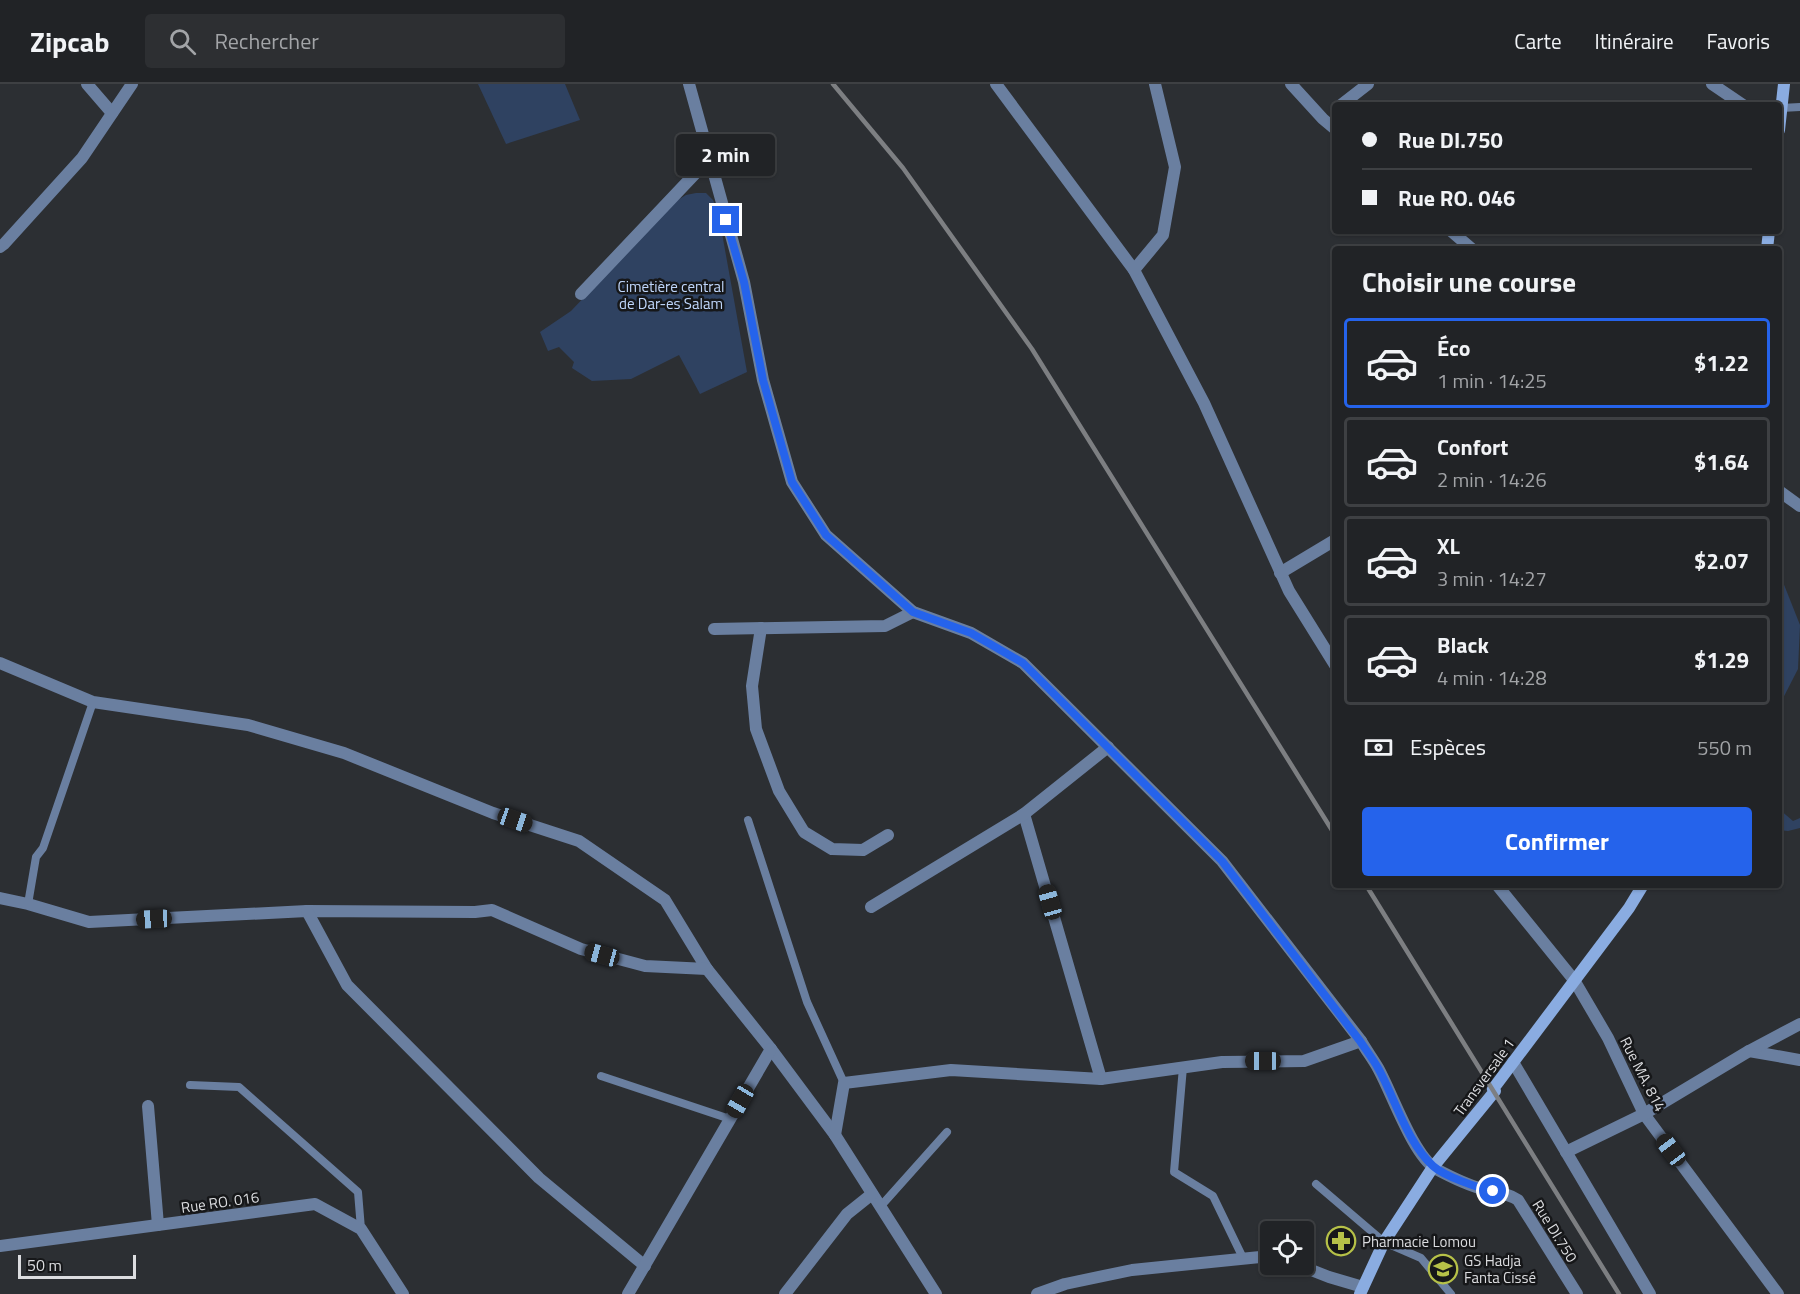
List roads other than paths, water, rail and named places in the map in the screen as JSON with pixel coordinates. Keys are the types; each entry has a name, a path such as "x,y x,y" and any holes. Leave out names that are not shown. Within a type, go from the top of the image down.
{"main road":[{"path":"1782,102 1784,84"},
{"name":"Transversale 1","path":"1362,1290 1384,1242 1433,1167 1495,1091 1493,1089 1629,908 1641,888"}],"street":[{"path":"87,84 112,113"},
{"path":"0,247 82,158 132,84"},
{"path":"688,84 744,282 763,380 792,482 826,535 913,612 971,633 1023,663 1222,861 1360,1041 1378,1068 1401,1118 1419,1149 1433,1167"},
{"path":"996,84 1134,270 1204,403 1289,591 1332,661"},
{"path":"1134,270 1163,235 1175,167 1155,84"},
{"path":"1291,84 1332,126"},
{"path":"1345,102 1368,84"},
{"path":"1712,84 1739,102"},
{"path":"1323,119 1332,112"},
{"path":"581,294 708,159"},
{"path":"1454,234 1468,246"},
{"path":"1782,493 1800,506"},
{"path":"1280,573 1332,542"},
{"path":"714,629 885,626 913,612"},
{"path":"761,628 752,686 756,729 779,791 804,832 832,849 863,850 888,835"},
{"path":"0,663 93,702 248,725 344,753 493,813 579,842 665,900 707,969 771,1048 835,1135 936,1294"},
{"path":"871,907 1024,814 1108,747"},
{"path":"1024,814 1101,1078"},
{"name":"Rue MA. 814","path":"1499,888 1574,980 1608,1038 1644,1114 1778,1294"},
{"path":"0,897 89,922 307,911 475,912 492,910 581,949 645,966 707,969"},
{"path":"307,911 347,985 539,1178 645,1266"},
{"path":"1566,1152 1644,1114 1800,1024"},
{"path":"835,1135 844,1083 951,1070 1101,1078 1222,1062 1304,1061 1360,1041"},
{"path":"628,1294 771,1048"},
{"path":"1749,1052 1800,1060"},
{"path":"1513,1062 1650,1294"},
{"path":"148,1106 158,1225"},
{"name":"Rue DI.750","path":"1433,1167 1464,1182 1510,1195 1518,1200 1577,1294"},
{"path":"785,1294 847,1214 872,1194"},
{"name":"Rue RO. 016","path":"0,1246 315,1204 361,1229 404,1294"},
{"path":"1037,1294 1065,1284 1132,1270 1260,1257"},
{"path":"1314,1271 1362,1290"}],"lane":[{"path":"1782,108 1800,107"},
{"path":"28,904 36,857 43,848 93,702"},
{"path":"748,820 807,1002 844,1083"},
{"path":"1183,1067 1174,1172 1213,1197 1243,1258"},
{"path":"602,1076 730,1119"},
{"path":"190,1085 239,1087 358,1192 361,1229"},
{"path":"880,1207 947,1132"},
{"path":"1316,1184 1384,1242 1421,1258 1451,1294"}],"railway":[{"path":"833,84 903,168 1032,349 1332,830"},
{"path":"1368,888 1619,1294"}],"place":[{"name":"Pharmacie Lomou","path":"1341,1241"},
{"name":"GS Hadja Fanta Cissé","path":"1443,1269"}],"park label":[{"name":"Cimetière central de Dar-es Salam","path":"671,294"}]}
